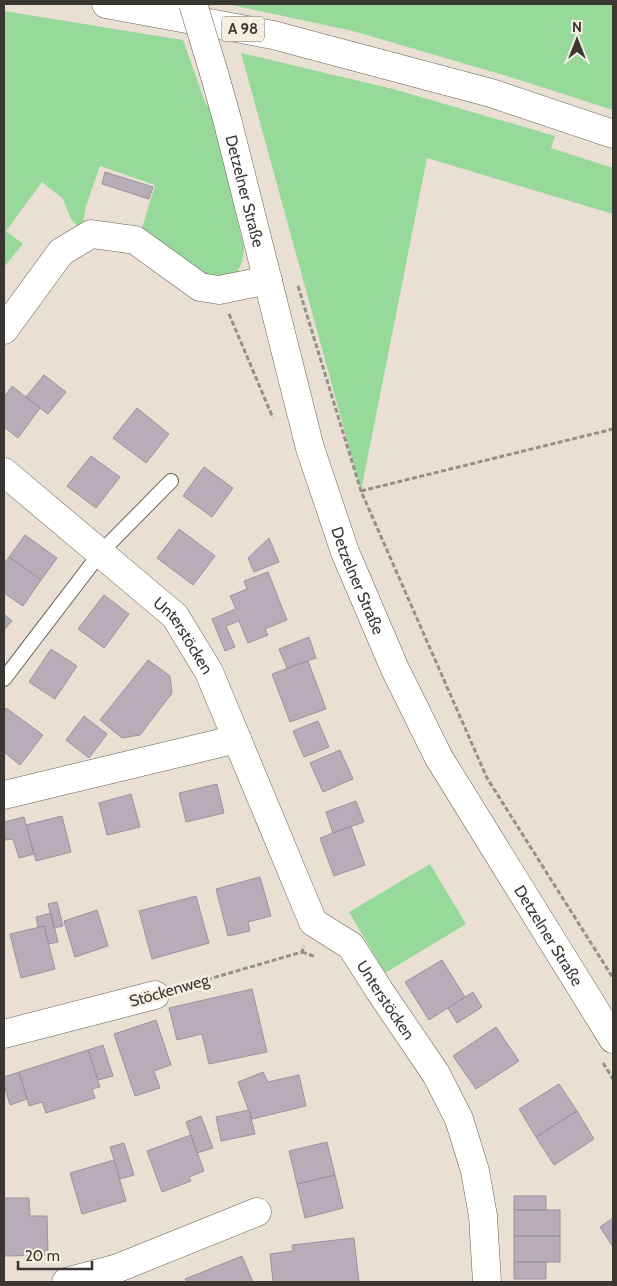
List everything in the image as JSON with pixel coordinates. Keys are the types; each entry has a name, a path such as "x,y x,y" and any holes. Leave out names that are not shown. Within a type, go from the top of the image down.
{"main road":[{"name":"A 98","path":"106,4 274,35 491,93 613,134"},
{"name":"Detzelner Straße","path":"193,4 231,132 310,448 345,552 395,669 439,758 613,1039"},
{"path":"4,330 61,252 91,234 136,240 200,287 219,290 268,280"},
{"name":"Unterstöcken","path":"4,472 175,616 209,672 313,922 351,946 436,1074 459,1119 475,1171 483,1216 486,1282"},
{"path":"4,795 237,739"},
{"name":"Stöckenweg","path":"4,1034 155,995"},
{"path":"66,1282 118,1268 256,1212"}],"lane":[{"path":"4,679 101,552 170,481"}],"path":[{"path":"298,283 361,491 487,778 613,978"},
{"path":"361,491 613,428"},
{"name":"Stöckenweg","path":"155,995 302,952 313,922"}],"green space":[{"path":"227,4 613,4 613,110 510,77 353,31"},
{"path":"4,11 183,40 206,105 211,106 244,248 239,268 229,278 216,278 200,272 142,228 155,185 100,166 86,206 82,230 71,219 63,199 42,182 6,231 23,244 4,267"},
{"path":"241,53 393,89 555,136 551,148 613,168 613,214 427,158 361,491"},
{"path":"430,864 466,924 385,973 349,912"}],"building":[{"path":"105,172 153,187 149,199 102,184"},
{"path":"44,375 66,392 48,414 26,397"},
{"path":"12,386 40,408 18,438 4,427 4,397"},
{"path":"137,408 169,434 146,463 113,438"},
{"path":"91,456 120,477 96,508 67,486"},
{"path":"204,467 233,488 212,517 183,496"},
{"path":"179,529 215,556 193,585 157,558"},
{"path":"25,535 57,558 41,580 9,557"},
{"path":"269,538 279,562 254,572 248,558"},
{"path":"9,557 41,580 23,606 4,593 4,564"},
{"path":"268,572 287,620 265,629 268,635 248,643 239,621 226,626 235,647 225,651 212,619 236,609 230,596 247,589 244,581"},
{"path":"104,595 129,614 104,648 78,629"},
{"path":"4,614 12,621 4,630"},
{"path":"309,637 316,658 287,668 279,649"},
{"path":"51,649 77,666 55,699 29,682"},
{"path":"148,660 170,676 172,693 140,735 122,738 100,720"},
{"path":"308,661 326,709 290,722 272,674"},
{"path":"6,708 43,735 20,765 4,752 4,712"},
{"path":"84,716 107,734 89,758 66,740"},
{"path":"318,721 329,747 304,757 293,731"},
{"path":"340,750 353,779 323,792 310,763"},
{"path":"217,784 224,813 186,822 179,793"},
{"path":"131,794 140,827 107,835 99,803"},
{"path":"356,801 364,822 333,833 326,812"},
{"path":"62,816 71,852 36,861 26,825"},
{"path":"24,817 34,854 19,858 13,839 5,840 4,822"},
{"path":"351,826 365,865 334,876 320,838"},
{"path":"260,877 271,916 248,922 250,931 228,936 216,889"},
{"path":"196,896 209,943 152,959 139,911"},
{"path":"57,902 63,926 54,928 48,904"},
{"path":"97,910 108,946 75,957 64,921"},
{"path":"51,913 58,942 49,944 44,926 38,927 36,917"},
{"path":"44,926 55,969 21,978 10,934"},
{"path":"442,960 465,997 429,1020 405,982"},
{"path":"252,989 267,1052 209,1064 202,1034 177,1040 169,1008"},
{"path":"473,992 482,1007 457,1023 448,1008"},
{"path":"156,1020 171,1065 154,1071 160,1088 135,1096 114,1034"},
{"path":"496,1027 519,1061 476,1089 453,1056"},
{"path":"103,1045 113,1076 98,1080 88,1050"},
{"path":"88,1050 100,1087 92,1089 95,1098 46,1113 42,1102 29,1106 19,1072"},
{"path":"19,1072 27,1099 10,1105 4,1085 4,1077"},
{"path":"263,1072 268,1082 299,1075 306,1106 252,1119 238,1082"},
{"path":"559,1084 577,1111 536,1137 519,1109"},
{"path":"249,1110 255,1134 221,1141 216,1117"},
{"path":"577,1111 594,1139 554,1165 536,1137"},
{"path":"201,1116 213,1148 197,1153 186,1122"},
{"path":"191,1135 204,1171 189,1177 191,1181 162,1192 147,1151"},
{"path":"327,1142 335,1175 297,1184 289,1151"},
{"path":"124,1143 134,1175 120,1179 110,1147"},
{"path":"114,1160 126,1201 82,1214 70,1173"},
{"path":"335,1175 343,1208 305,1218 297,1184"},
{"path":"514,1196 546,1196 546,1210 514,1210"},
{"path":"4,1198 29,1198 30,1216 47,1216 48,1255 4,1256"},
{"path":"514,1210 560,1210 560,1236 514,1236"},
{"path":"613,1218 613,1247 600,1227"},
{"path":"514,1236 560,1236 560,1262 514,1262"},
{"path":"354,1238 359,1282 273,1282 270,1254 293,1251 292,1245"},
{"path":"242,1256 253,1282 187,1282 185,1279"},
{"path":"514,1262 546,1262 546,1279 514,1279"}]}
